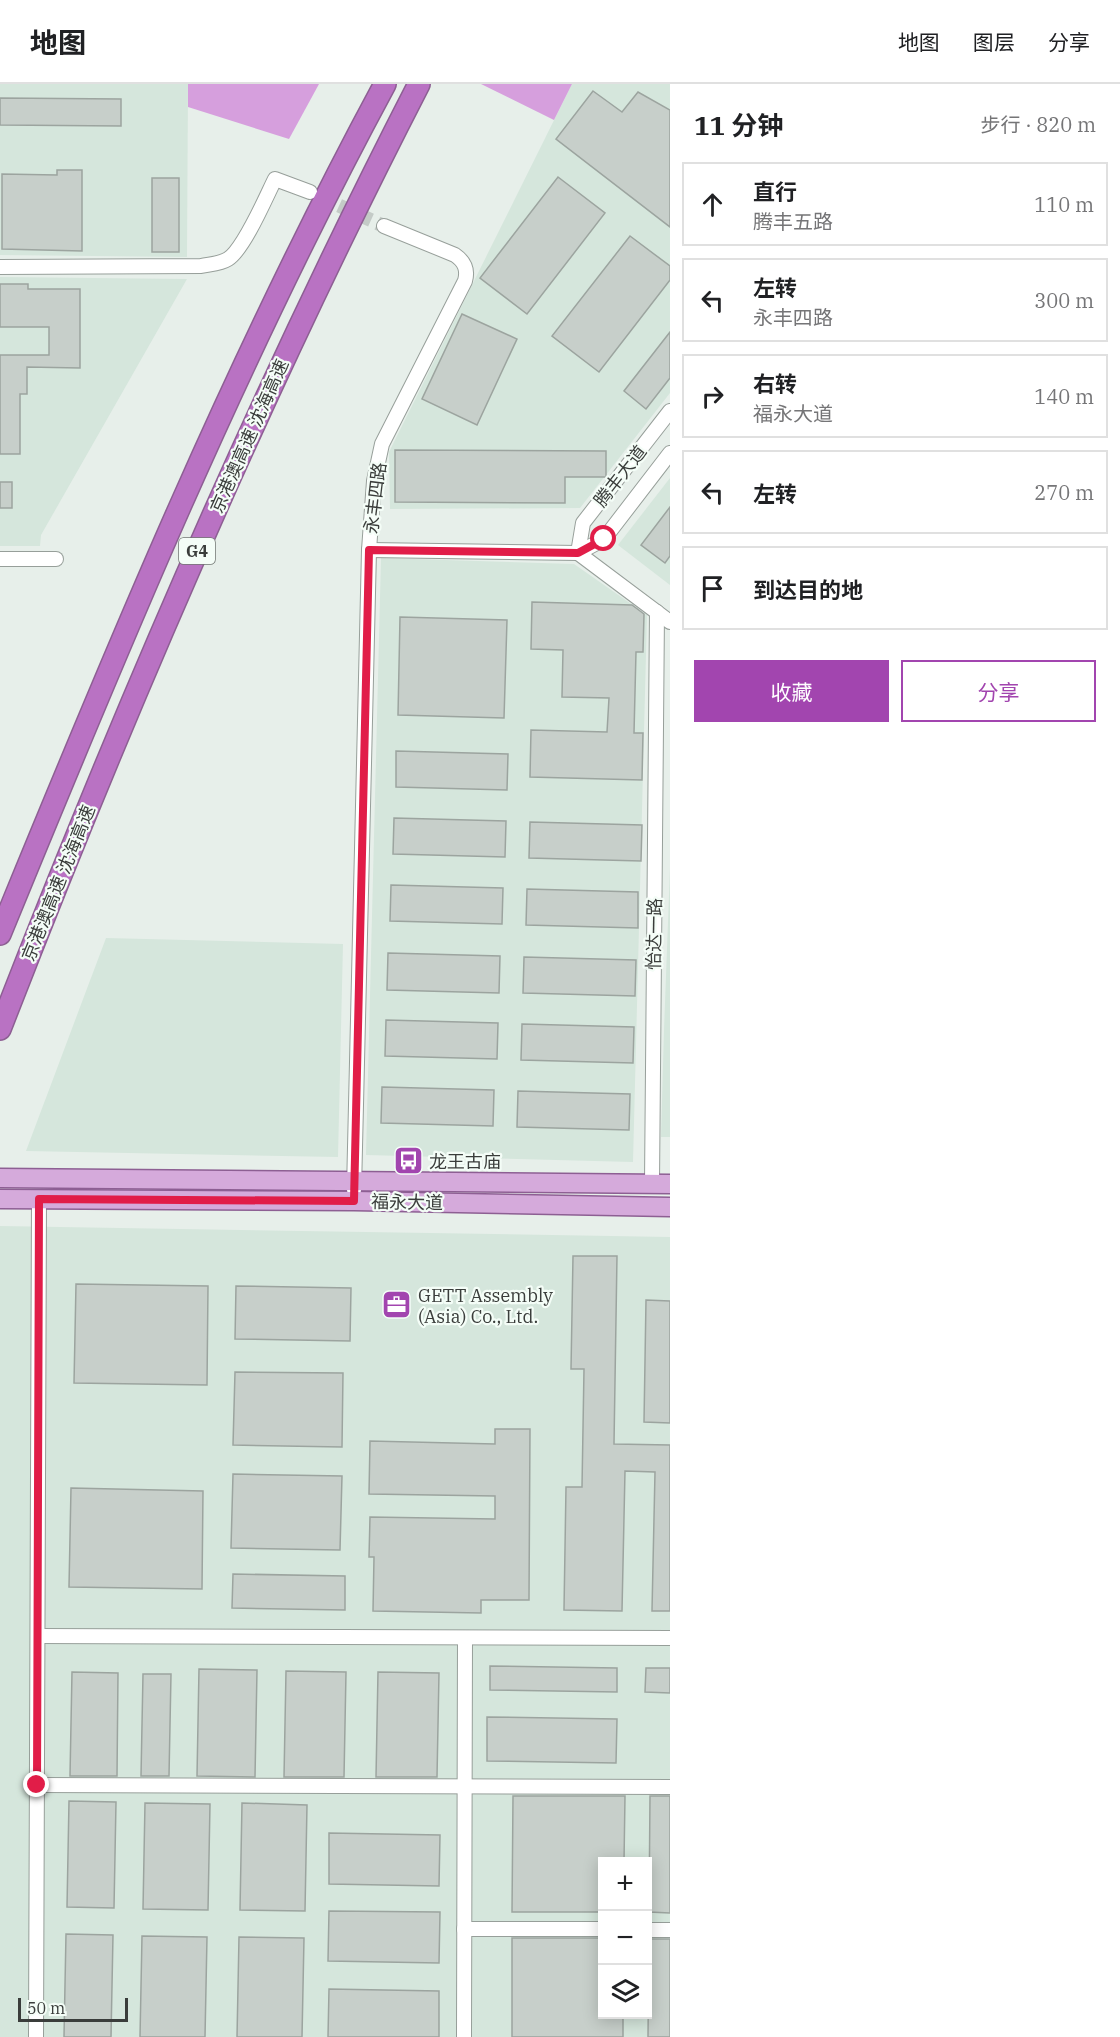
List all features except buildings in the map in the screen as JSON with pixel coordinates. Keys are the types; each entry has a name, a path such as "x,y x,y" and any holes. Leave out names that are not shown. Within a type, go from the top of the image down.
{"highway":[{"name":"京港澳高速 沈海高速","path":"0,934 178,510 268,316 385,84"},
{"name":"京港澳高速 沈海高速","path":"0,1029 119,731 209,523 297,330 419,84"}],"main road":[{"name":"福永大道","path":"0,1178 670,1184"},
{"name":"福永大道","path":"0,1198 670,1207"}],"street":[{"path":"0,267 201,266 218,263 230,258 241,245 275,178 310,192"},
{"name":"永丰四路","path":"354,1201 369,550 374,480 382,444 467,274 462,260 455,255 384,226"},
{"name":"腾丰大道","path":"578,553 583,523 670,411"},
{"name":"腾丰大道","path":"578,553 604,539 670,453"},
{"path":"369,550 578,553 670,622"},
{"path":"0,559 56,559"},
{"name":"怡达一路","path":"651,1184 657,612"},
{"path":"36,2037 39,1199"},
{"path":"38,1636 670,1638"},
{"path":"464,2037 465,1638"},
{"path":"37,1785 670,1787"},
{"path":"464,1929 598,1929"},
{"path":"652,1930 670,1930"}],"shaded area":[{"path":"0,84 188,84 187,257 0,255"},
{"path":"188,84 319,84 289,139 188,107"},
{"path":"481,84 572,84 554,120"},
{"path":"572,84 670,84 670,393 580,508 390,509 389,452"},
{"path":"0,277 187,279 41,535 40,546 0,546"},
{"path":"670,478 670,585 618,545"},
{"path":"381,558 574,564 647,615 633,1162 366,1155"},
{"path":"670,868 670,1137 661,1137 664,1030"},
{"path":"106,938 343,944 338,1157 26,1151"},
{"path":"0,1226 670,1237 670,2037 0,2037"}],"tunnel":[{"path":"320,197 384,226"}],"place":[{"name":"龙王古庙","path":"408,1161"},
{"name":"GETT Assembly (Asia) Co., Ltd.","path":"397,1305"}],"route":[{"path":"37,1785 39,1199 354,1201 369,550 578,553 604,539"}]}
